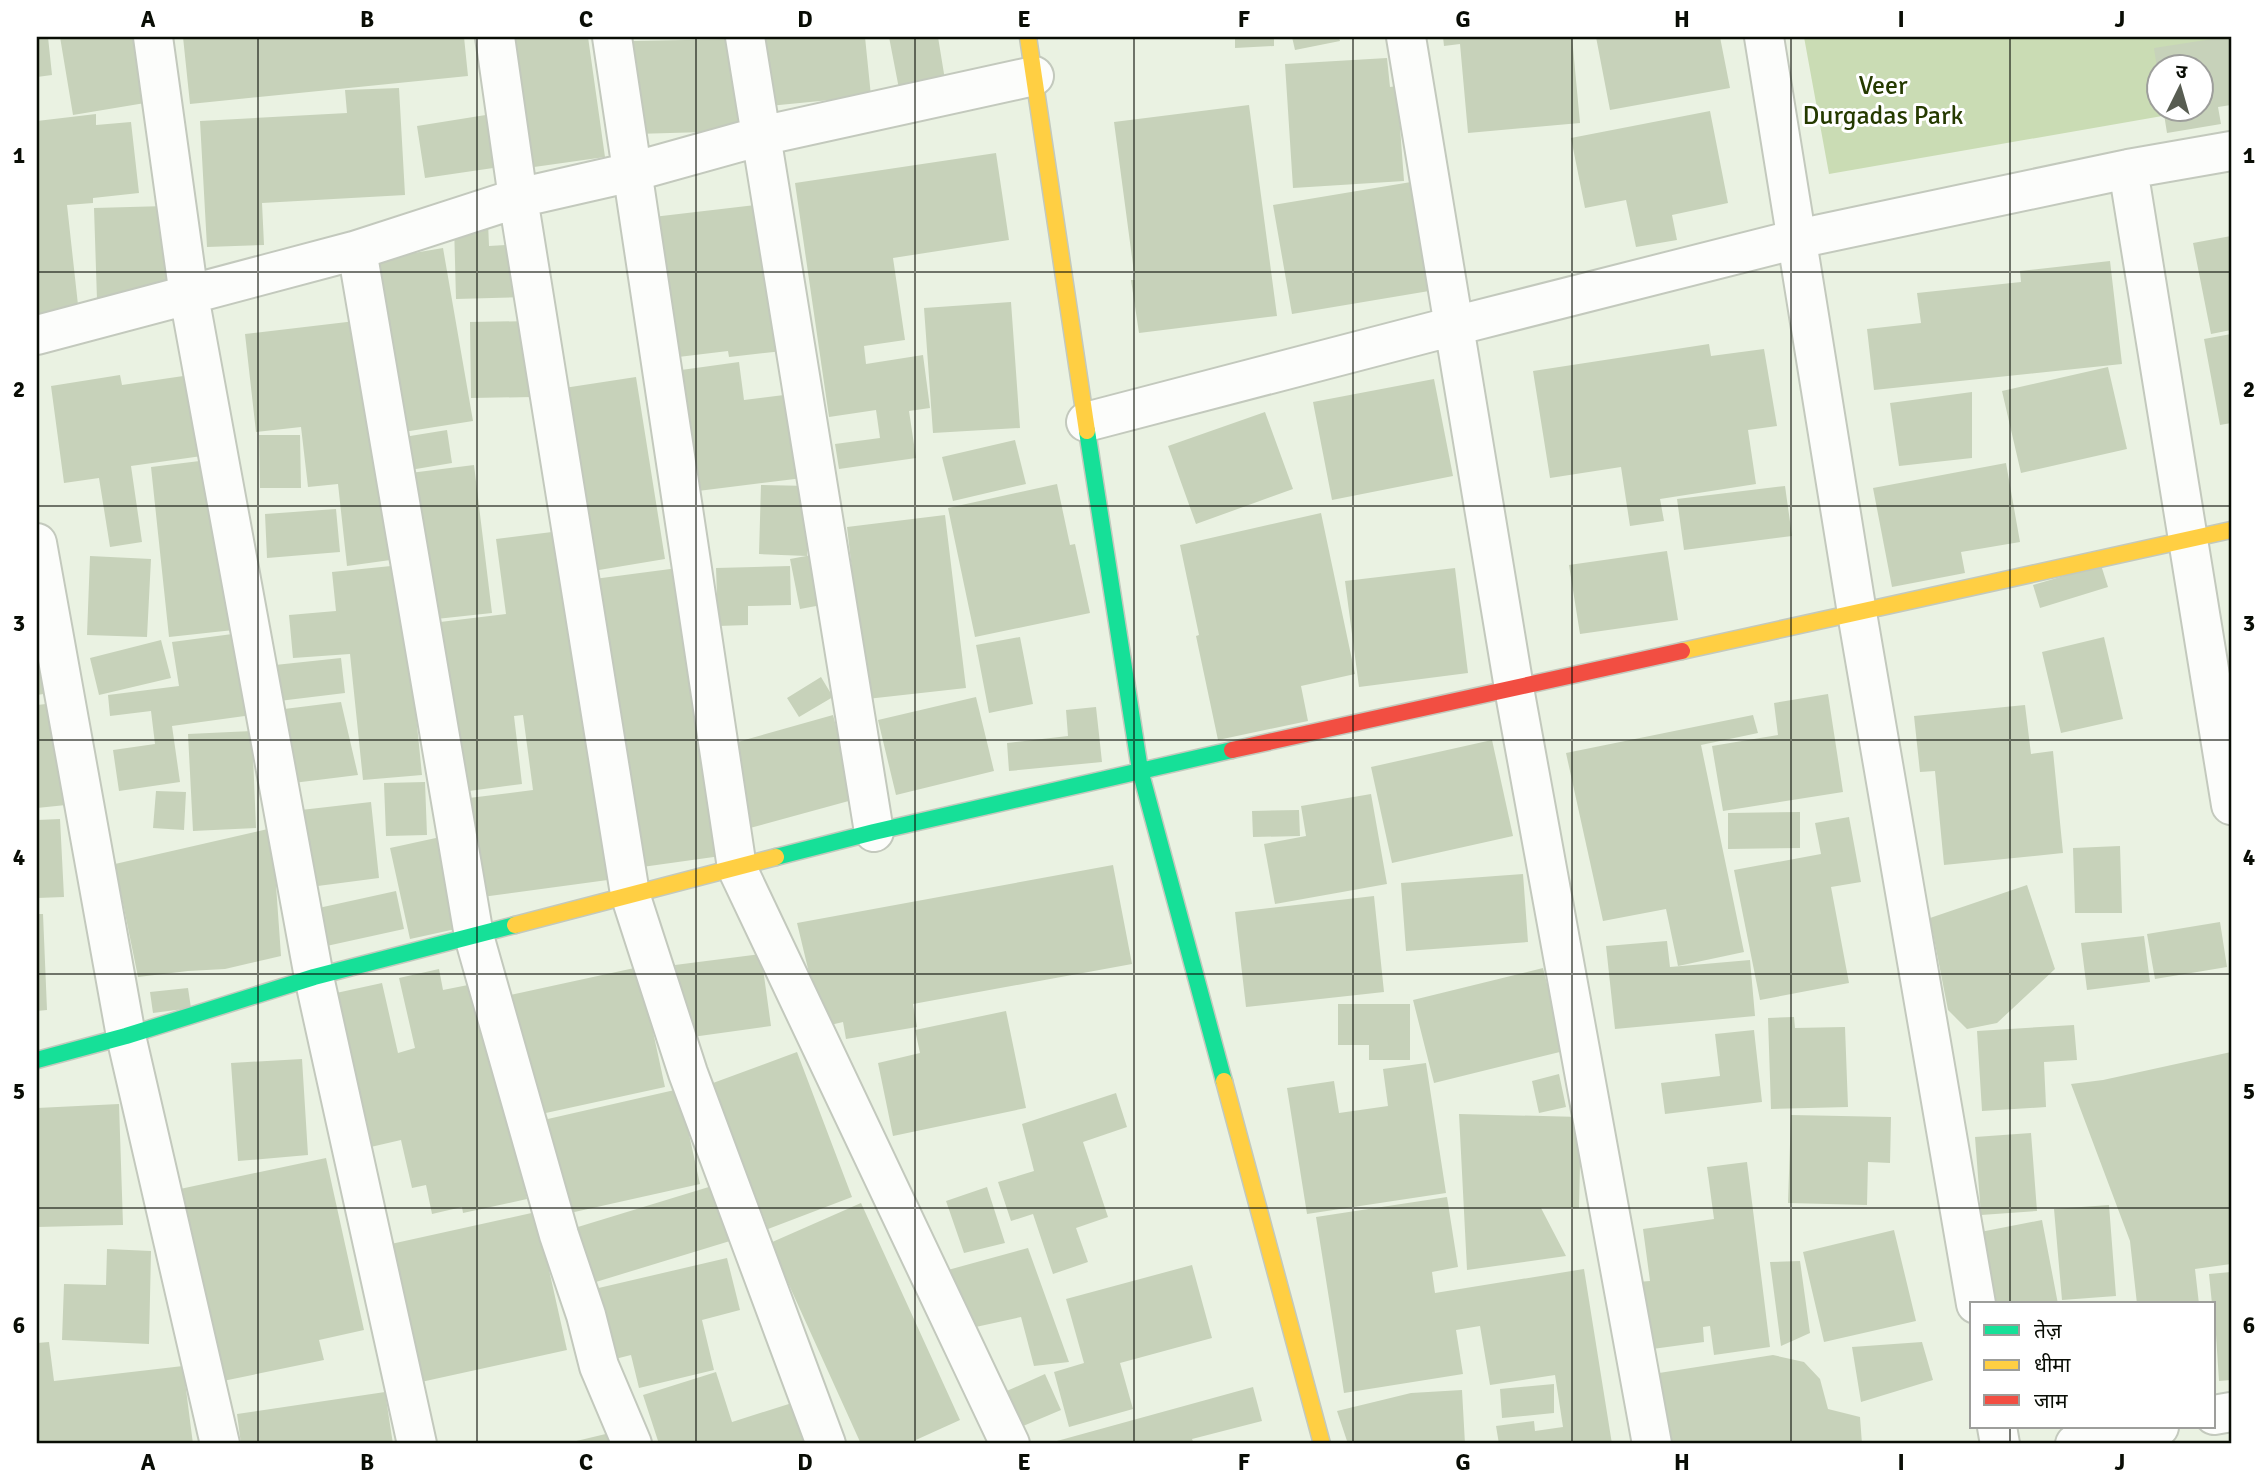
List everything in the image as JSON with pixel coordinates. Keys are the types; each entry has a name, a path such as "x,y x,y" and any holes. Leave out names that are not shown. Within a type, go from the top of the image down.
{"street":[{"path":"153,37 189,296 314,977 417,1444"},
{"path":"495,37 518,198 630,894 688,1073 826,1444"},
{"path":"612,37 737,869 1010,1444"},
{"path":"746,37 874,832"},
{"path":"1028,37 1140,770 1322,1444"},
{"path":"1406,37 1514,688 1652,1444"},
{"path":"1764,37 1857,612 1976,1302"},
{"path":"37,335 357,250 518,198 632,172 761,136 1034,76"},
{"path":"1086,422 1797,239 2128,169 2231,151"},
{"path":"2128,169 2231,804"},
{"path":"357,250 474,936 559,1236 586,1315 599,1366 632,1444"},
{"path":"37,1060 126,1036 314,977 874,832 1140,770 2231,530"},
{"path":"37,543 126,1036 220,1444"},
{"path":"2075,1444 2154,1428"}],"green space":[{"name":"Veer Durgadas Park","path":"1804,37 2231,37 2231,104 2216,107 2216,52 2146,52 2146,119 1829,174"}],"building":[{"path":"37,37 48,37 52,75 37,77"},
{"path":"60,37 134,37 145,103 73,115"},
{"path":"183,37 464,37 468,76 190,104"},
{"path":"508,37 588,37 605,157 527,168"},
{"path":"763,37 865,37 871,96 769,106"},
{"path":"889,37 938,37 946,86 900,94"},
{"path":"1235,37 1274,37 1274,46 1235,48"},
{"path":"1292,37 1339,37 1340,41 1295,50"},
{"path":"1443,37 1572,37 1580,123 1468,133 1460,44 1444,46"},
{"path":"1596,37 1720,37 1730,88 1610,110"},
{"path":"2231,37 2231,105 2218,107 2221,124 2167,133 2165,122 2216,122 2216,52 2155,52 2154,48"},
{"path":"738,39 740,131 635,134 632,41"},
{"path":"1387,58 1390,87 1397,86 1404,181 1293,188 1285,64"},
{"path":"399,88 405,195 262,203 264,245 207,247 200,121 347,113 345,90"},
{"path":"1249,105 1277,316 1139,333 1131,280 1135,280 1114,122"},
{"path":"1710,111 1728,203 1672,215 1677,240 1636,247 1626,200 1585,208 1571,138"},
{"path":"96,114 96,125 131,122 139,193 93,198 93,203 67,205 79,314 37,318 37,121"},
{"path":"492,114 500,167 425,178 417,126"},
{"path":"996,153 1009,240 893,258 905,340 864,346 866,364 923,355 930,408 909,411 916,458 839,469 835,444 880,438 876,410 829,417 795,183"},
{"path":"1417,181 1435,290 1292,314 1273,205"},
{"path":"764,204 783,351 729,357 728,351 670,358 653,217"},
{"path":"166,206 169,297 97,300 94,208"},
{"path":"488,222 489,246 524,244 526,297 456,299 454,224"},
{"path":"2231,236 2231,330 2211,334 2193,243"},
{"path":"443,248 473,421 397,433 367,261"},
{"path":"2110,261 2122,364 1874,390 1867,329 1921,323 1917,293 2021,282 2020,271"},
{"path":"1011,302 1020,428 933,433 924,308"},
{"path":"364,320 405,558 347,566 338,484 308,487 301,427 256,432 245,334"},
{"path":"532,321 533,397 471,398 470,322"},
{"path":"2231,334 2231,423 2220,425 2204,339"},
{"path":"1709,344 1711,356 1764,349 1777,426 1748,430 1756,484 1660,499 1664,521 1630,526 1621,467 1550,478 1533,371"},
{"path":"739,362 744,400 792,394 803,478 690,492 674,371"},
{"path":"2108,367 2127,449 2021,473 2002,391"},
{"path":"197,374 209,455 131,466 142,542 110,547 99,478 64,483 51,386 120,375 122,385"},
{"path":"636,377 665,559 593,571 564,388"},
{"path":"1434,379 1453,476 1332,500 1313,402"},
{"path":"1972,392 1972,458 1899,466 1890,403"},
{"path":"1265,412 1293,489 1196,524 1168,446"},
{"path":"447,430 452,463 410,470 404,437"},
{"path":"259,435 300,435 301,488 260,488"},
{"path":"1015,440 1026,484 953,501 942,457"},
{"path":"224,458 243,629 169,637 151,467"},
{"path":"2006,463 2020,542 1961,552 1965,573 1892,587 1873,488"},
{"path":"474,465 492,613 427,620 410,473"},
{"path":"1057,484 1070,545 1075,544 1090,613 975,637 948,508"},
{"path":"761,485 809,486 807,556 759,554"},
{"path":"1785,486 1792,536 1684,550 1677,499"},
{"path":"336,509 340,552 267,558 265,514"},
{"path":"1321,513 1355,674 1301,686 1308,721 1218,740 1180,545"},
{"path":"945,515 966,688 867,699 847,527"},
{"path":"568,530 615,879 482,897 469,798 533,790 523,715 514,716 522,784 454,793 432,623 506,614 496,539"},
{"path":"1667,551 1678,620 1580,634 1569,565"},
{"path":"817,554 827,604 800,609 790,559"},
{"path":"90,556 151,559 147,637 87,635"},
{"path":"401,565 422,775 363,780 350,654 293,658 289,615 336,611 332,572"},
{"path":"2101,565 2108,587 2040,608 2033,585"},
{"path":"790,566 791,605 748,606 748,625 718,626 716,568"},
{"path":"678,568 728,855 635,868 594,579"},
{"path":"1455,568 1468,673 1359,687 1345,581"},
{"path":"37,628 50,693 37,695"},
{"path":"240,633 252,715 172,726 180,782 119,791 113,750 155,744 151,711 110,716 108,695 179,686 172,642"},
{"path":"1020,637 1033,704 989,713 976,645"},
{"path":"2104,637 2123,719 2061,733 2042,652"},
{"path":"161,640 171,678 99,695 90,658"},
{"path":"341,658 345,693 279,701 275,665"},
{"path":"821,677 833,697 799,717 787,698"},
{"path":"1828,694 1843,792 1723,811 1712,746 1778,735 1774,703"},
{"path":"976,697 994,771 896,795 878,720"},
{"path":"341,702 358,775 285,784 276,710"},
{"path":"55,703 66,805 37,808 37,705"},
{"path":"2025,705 2031,754 2053,751 2063,853 1944,865 1935,771 1920,772 1914,716"},
{"path":"1096,707 1102,762 1009,771 1007,743 1068,736 1066,710"},
{"path":"833,715 856,799 750,828 727,745"},
{"path":"1753,715 1758,733 1701,745 1744,952 1678,966 1666,909 1603,921 1566,753"},
{"path":"252,731 256,828 193,831 188,734"},
{"path":"1492,740 1513,836 1392,863 1371,767"},
{"path":"425,782 427,835 386,836 384,783"},
{"path":"156,791 186,792 184,830 153,828"},
{"path":"1371,794 1387,884 1275,904 1264,844 1306,836 1301,806"},
{"path":"371,802 379,878 310,887 301,810"},
{"path":"1299,810 1300,836 1253,837 1252,811"},
{"path":"1800,812 1800,848 1728,849 1728,813"},
{"path":"1849,817 1861,882 1831,887 1849,983 1760,1000 1734,870 1821,854 1815,823"},
{"path":"60,819 64,897 37,898 37,820"},
{"path":"272,828 281,956 225,969 138,977 115,864"},
{"path":"445,836 465,927 410,939 390,848"},
{"path":"2120,846 2122,913 2075,913 2073,848"},
{"path":"1113,865 1132,964 913,1004 917,1027 846,1039 843,1022 822,1027 797,923"},
{"path":"1523,874 1528,942 1406,951 1401,883"},
{"path":"2027,885 2055,969 1997,1023 1967,1029 1948,1010 1930,918"},
{"path":"396,891 404,929 322,947 314,909"},
{"path":"1374,896 1384,992 1246,1007 1235,912"},
{"path":"37,914 43,914 47,1010 37,1011"},
{"path":"2220,922 2227,967 2155,979 2147,934"},
{"path":"2144,936 2150,982 2087,990 2081,943"},
{"path":"1667,941 1670,967 1750,960 1755,1016 1615,1029 1606,946"},
{"path":"761,954 771,1026 685,1038 675,965"},
{"path":"639,967 665,1087 532,1116 506,996"},
{"path":"1543,968 1564,1051 1434,1083 1413,1000"},
{"path":"439,969 443,990 478,983 527,1199 463,1213 462,1207 432,1214 426,1185 412,1188 401,1140 362,1149 327,995 382,983 398,1053 415,1048 399,978"},
{"path":"188,988 191,1008 153,1013 150,992"},
{"path":"1338,1004 1410,1004 1410,1060 1369,1060 1369,1045 1338,1045"},
{"path":"1006,1011 1026,1108 893,1136 878,1063 920,1053 915,1030"},
{"path":"1794,1017 1795,1028 1845,1027 1848,1107 1771,1109 1768,1018"},
{"path":"2074,1025 2077,1060 2044,1062 2046,1107 1982,1111 1977,1031"},
{"path":"1754,1030 1762,1102 1665,1114 1661,1083 1720,1076 1715,1034"},
{"path":"797,1052 852,1197 768,1229 713,1083"},
{"path":"2231,1052 2231,1264 2195,1269 2199,1302 2137,1302 2130,1241 2071,1084 2103,1080"},
{"path":"302,1059 308,1155 238,1161 231,1063"},
{"path":"1426,1063 1446,1193 1307,1214 1287,1088 1334,1081 1339,1113 1388,1106 1383,1069"},
{"path":"1559,1074 1566,1107 1539,1113 1532,1081"},
{"path":"679,1089 700,1184 561,1215 539,1121"},
{"path":"1116,1093 1127,1127 1083,1142 1108,1217 1076,1228 1088,1262 1053,1274 1033,1214 1011,1221 998,1182 1034,1171 1022,1124"},
{"path":"119,1104 123,1225 37,1227 37,1108"},
{"path":"1459,1114 1581,1117 1579,1208 1541,1208 1566,1256 1467,1270"},
{"path":"1791,1115 1891,1117 1890,1163 1868,1162 1867,1205 1788,1203"},
{"path":"2031,1133 2037,1211 1981,1215 1975,1137"},
{"path":"326,1158 364,1330 319,1340 324,1360 223,1381 180,1189"},
{"path":"1747,1162 1770,1347 1714,1355 1710,1326 1703,1327 1704,1342 1645,1350 1637,1282 1650,1281 1643,1229 1714,1219 1707,1167"},
{"path":"712,1186 730,1241 586,1285 568,1230"},
{"path":"987,1187 1005,1243 964,1253 946,1201"},
{"path":"1447,1197 1458,1267 1432,1272 1435,1293 1584,1269 1612,1444 1499,1444 1496,1426 1534,1421 1535,1431 1563,1427 1555,1375 1490,1385 1480,1326 1456,1330 1463,1374 1344,1393 1316,1217"},
{"path":"861,1203 960,1420 907,1444 861,1444 770,1243"},
{"path":"2109,1205 2116,1296 2062,1300 2054,1209"},
{"path":"536,1212 567,1350 421,1382 391,1244"},
{"path":"2042,1220 2058,1302 1984,1302 1970,1234"},
{"path":"1894,1230 1916,1321 1824,1342 1803,1252"},
{"path":"1028,1248 1069,1362 1034,1366 1021,1317 962,1330 937,1273"},
{"path":"107,1249 151,1251 149,1344 62,1340 64,1284 106,1285"},
{"path":"727,1258 740,1310 702,1320 714,1370 639,1388 631,1355 607,1361 590,1290"},
{"path":"1800,1261 1810,1333 1781,1346 1770,1262"},
{"path":"1192,1265 1212,1338 1120,1363 1133,1409 1069,1427 1054,1372 1084,1363 1066,1299"},
{"path":"2231,1272 2231,1380 2219,1381 2216,1302 2212,1302 2209,1274"},
{"path":"49,1342 54,1381 183,1366 193,1444 37,1444 37,1343"},
{"path":"1922,1342 1933,1380 1861,1402 1852,1347"},
{"path":"1773,1355 1804,1362 1820,1379 1828,1409 1860,1417 1862,1444 1668,1444 1659,1373"},
{"path":"716,1372 732,1422 792,1403 806,1444 659,1444 643,1395"},
{"path":"1045,1374 1061,1410 1016,1429 1000,1394"},
{"path":"1554,1384 1554,1413 1502,1418 1500,1389"},
{"path":"1253,1387 1262,1421 1192,1439 1194,1444 1046,1444"},
{"path":"1462,1390 1465,1444 1348,1444 1337,1411 1411,1393"},
{"path":"385,1392 393,1444 241,1444 237,1414"},
{"path":"614,1432 617,1444 568,1444 568,1443"}],"traffic: fast":[{"path":"1087,431 1140,770 1224,1081"},
{"path":"776,857 1232,750"},
{"path":"37,1060 126,1036 314,977 515,925"}],"traffic: slow":[{"path":"1028,37 1087,431"},
{"path":"1682,651 2231,530"},
{"path":"515,925 776,857"},
{"path":"1224,1081 1322,1444"}],"traffic: jam":[{"path":"1232,750 1682,651"}]}
